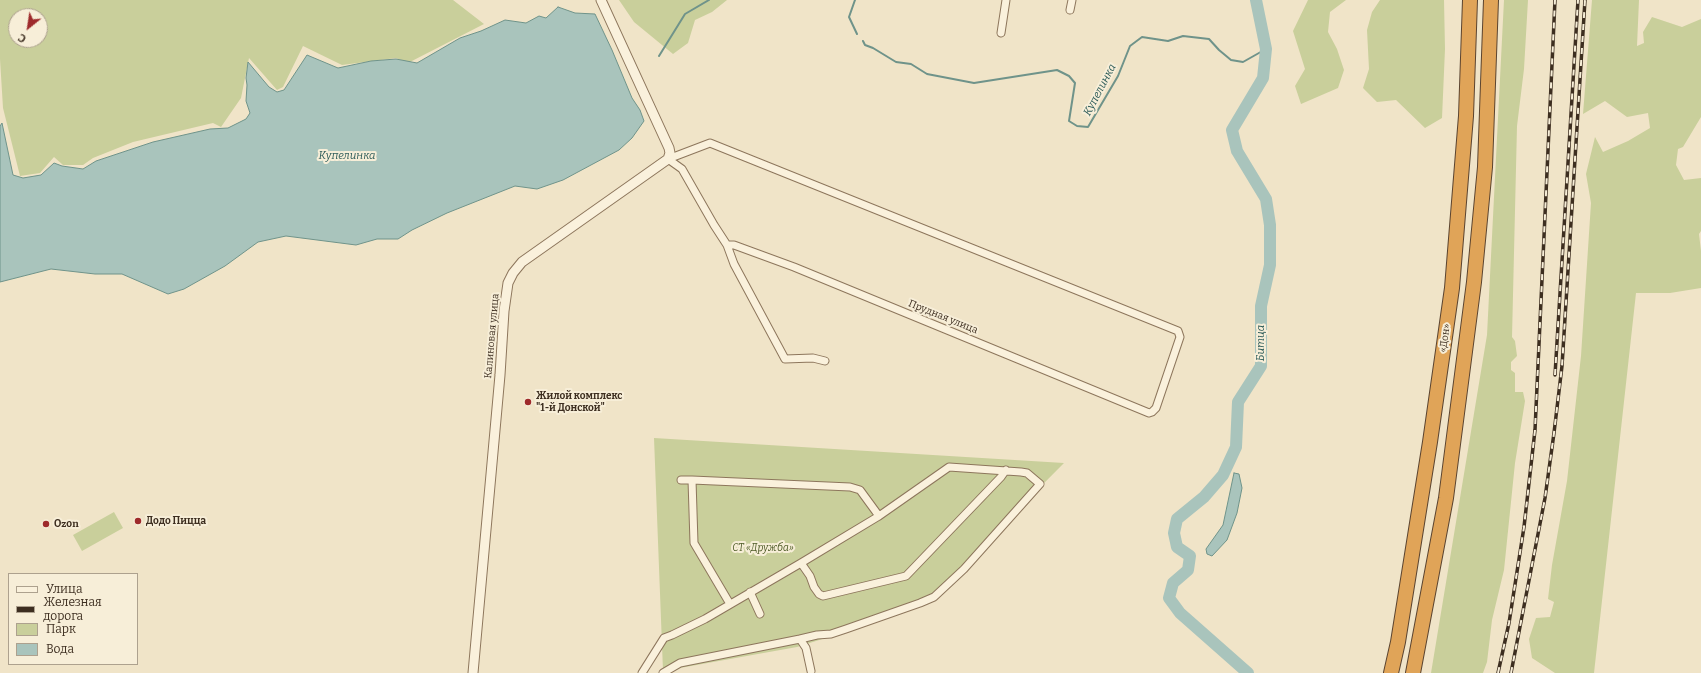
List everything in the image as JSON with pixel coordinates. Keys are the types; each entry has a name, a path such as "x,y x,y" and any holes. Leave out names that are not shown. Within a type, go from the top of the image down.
{"highway":[{"name":"«Дон»","path":"1391,673 1398,642 1423,487 1452,288 1466,116 1470,0"},
{"path":"1413,673 1446,498 1474,282 1485,167 1492,0"}],"street":[{"path":"601,0 669,148 670,153 668,159 682,169 727,245 734,264 785,359 813,358 825,361"},
{"path":"1001,33 1006,0"},
{"path":"1070,10 1072,0"},
{"name":"Прудная улица","path":"668,159 710,143 1178,331 1180,337 1156,408 1149,413 794,267 734,245 727,245"},
{"name":"Калиновая улица","path":"473,673 508,283 513,272 522,262 668,159"},
{"path":"642,673 664,638 672,636 705,619 801,563 879,516 949,467 1006,470 1028,474 1040,484 1007,522 942,591 934,597 866,623 831,634 817,635 680,663 663,673"},
{"path":"801,563 810,576 814,587 819,594 823,596 906,576 1006,470"},
{"path":"681,480 850,487 860,490 879,516"},
{"path":"692,480 694,543 730,604"},
{"path":"750,592 760,614"},
{"path":"800,639 806,648 810,671"}],"green space":[{"path":"0,0 453,0 484,24 408,63 396,58 342,65 303,46 283,87 277,90 249,58 241,98 221,127 213,123 133,142 93,158 83,165 63,165 54,157 40,173 20,176 3,108 0,59"},
{"path":"619,0 727,0 712,12 695,20 688,43 673,54 634,22"},
{"path":"1308,0 1346,0 1330,12 1328,32 1337,49 1344,70 1338,88 1301,104 1295,86 1305,69 1293,31"},
{"path":"1380,0 1444,0 1445,49 1442,118 1425,128 1396,100 1377,102 1363,88 1369,69 1367,30 1372,12"},
{"path":"1504,0 1528,0 1524,69 1517,126 1512,337 1515,341 1517,356 1511,362 1511,370 1515,373 1515,392 1523,392 1525,401 1515,463 1504,570 1492,620 1487,662 1483,673 1431,673 1487,335"},
{"path":"1592,0 1639,0 1637,46 1644,43 1643,32 1652,17 1682,27 1701,19 1701,117 1683,147 1678,149 1676,165 1684,180 1701,178 1701,231 1699,234 1701,251 1701,288 1670,293 1636,293 1594,673 1555,673 1532,658 1529,639 1536,618 1550,617 1554,602 1548,599 1552,565 1567,481 1581,356 1591,203 1586,174 1595,137 1603,152 1628,141 1650,128 1648,113 1627,117 1605,101 1583,114"},
{"name":"СТ «Дружба»","path":"654,438 1064,463 933,595 854,629 797,647 663,671"},
{"path":"114,512 123,528 82,551 73,535"}],"water":[{"name":"Купелинка","path":"558,7 575,13 595,14 632,98 640,110 644,121 632,138 619,150 563,180 537,189 515,186 447,213 412,230 398,239 377,239 356,245 286,236 258,242 225,266 184,289 168,294 122,274 95,274 51,269 0,282 0,126 2,123 13,175 23,178 41,175 54,163 62,166 83,169 96,161 153,142 210,129 228,128 246,119 250,113 246,101 248,62 269,87 277,92 284,90 307,55 338,68 371,61 396,59 417,63 460,38 481,31 505,20 526,23 539,16 546,18"},
{"path":"1234,473 1239,474 1242,488 1237,513 1227,540 1212,556 1207,554 1206,549 1223,525"}],"waterway":[{"name":"Купелинка","path":"659,56 685,14 709,0"},
{"name":"Купелинка","path":"855,0 849,17 857,34"},
{"name":"Битца","path":"1248,673 1180,613 1169,598 1173,583 1188,570 1190,556 1177,547 1174,533 1177,519 1204,497 1223,475 1236,447 1238,402 1261,366 1261,306 1270,265 1270,225 1266,199 1237,151 1232,130 1263,78 1266,49 1256,0"},
{"name":"Купелинка","path":"863,41 865,45 873,48 896,62 911,64 927,74 974,83 1057,70 1069,76 1075,83 1069,121 1077,126 1088,127 1118,76 1130,46 1142,37 1168,41 1183,36 1209,39 1231,60 1243,62 1266,49"}],"railway":[{"path":"1498,673 1509,623 1524,527 1535,430 1555,0"},
{"path":"1555,375 1578,0"},
{"path":"1511,673 1545,498 1562,366 1585,0"}],"place":[{"name":"Жилой комплекс \"1-й Донской\"","path":"528,402"},
{"name":"Додо Пицца","path":"138,521"},
{"name":"Ozon","path":"46,524"}]}
